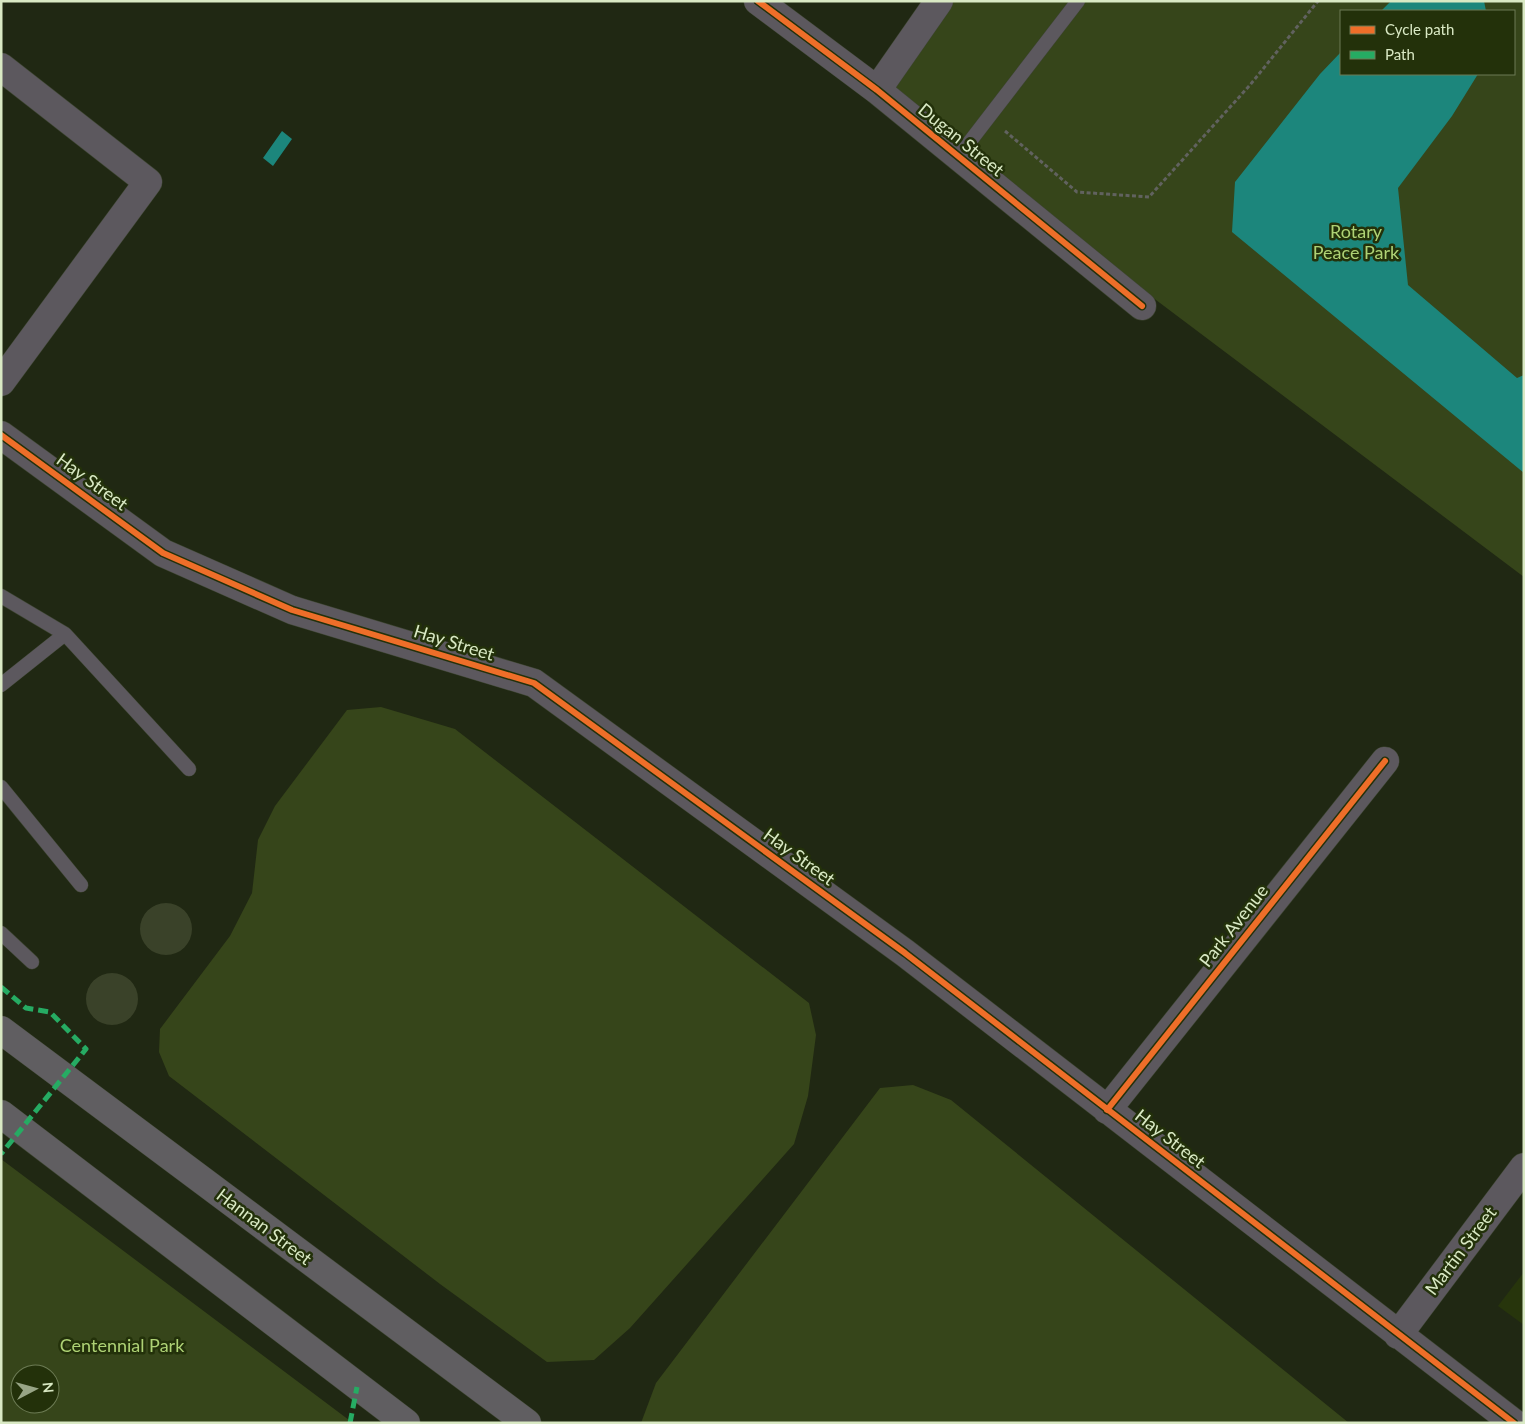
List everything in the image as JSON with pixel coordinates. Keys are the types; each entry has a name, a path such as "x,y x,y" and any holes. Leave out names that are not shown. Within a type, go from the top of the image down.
{"highway":[{"name":"Hannan Street","path":"1,1030 527,1423"},
{"path":"1,1114 406,1423"}],"street":[{"name":"Dugan Street","path":"758,1 877,90 1142,306"},
{"path":"877,90 939,1"},
{"path":"1,67 148,182 1,382"},
{"name":"Hay Street","path":"1,435 163,553 292,610 534,683 905,954 1514,1423"},
{"name":"Park Avenue","path":"1107,1110 1385,761"},
{"name":"Martin Street","path":"1398,1335 1524,1167"}],"lane":[{"path":"958,157 1078,1"},
{"path":"1,596 65,634 189,769"},
{"path":"1,685 65,634"},
{"path":"1,787 81,885"},
{"path":"1,933 32,962"}],"path":[{"path":"989,118 1077,192 1149,196 1250,85 1318,1"}],"shaded area":[{"path":"1524,1272 1524,1325 1498,1306"}],"green space":[{"name":"Rotary Peace Park","path":"943,1 1524,1 1524,577 877,90"},
{"path":"381,707 455,729 809,1003 816,1035 808,1096 794,1144 630,1328 594,1360 547,1362 440,1284 169,1076 159,1052 160,1029 230,936 252,893 258,840 275,806 347,710"},
{"path":"913,1085 951,1100 1349,1423 641,1423 656,1383 880,1088"},
{"name":"Centennial Park","path":"1,1159 353,1423 1,1423"}],"water":[{"path":"1391,1 1484,1 1486,10 1382,10"},
{"path":"1340,53 1340,75 1477,75 1452,116 1398,188 1408,285 1517,378 1524,375 1524,473 1232,232 1235,182 1320,74"},
{"path":"282,131 292,139 273,166 263,158"}],"building":[{"path":"161,903 171,903 181,907 188,914 192,929 188,944 181,951 171,955 161,955 151,951 144,944 140,934 140,924 144,914 151,907"},
{"path":"107,973 117,973 126,977 134,985 138,999 134,1013 126,1021 117,1025 107,1025 98,1021 90,1013 86,1004 86,994 90,985 98,977"}],"marked path":[{"path":"1,987 26,1008 50,1012 86,1049 1,1154"},
{"path":"350,1423 357,1387"}],"cycle path":[{"path":"758,1 877,90 1142,306"},
{"path":"1,435 163,553 292,610 534,683 905,953 1514,1423"},
{"path":"1107,1110 1385,761"}]}
